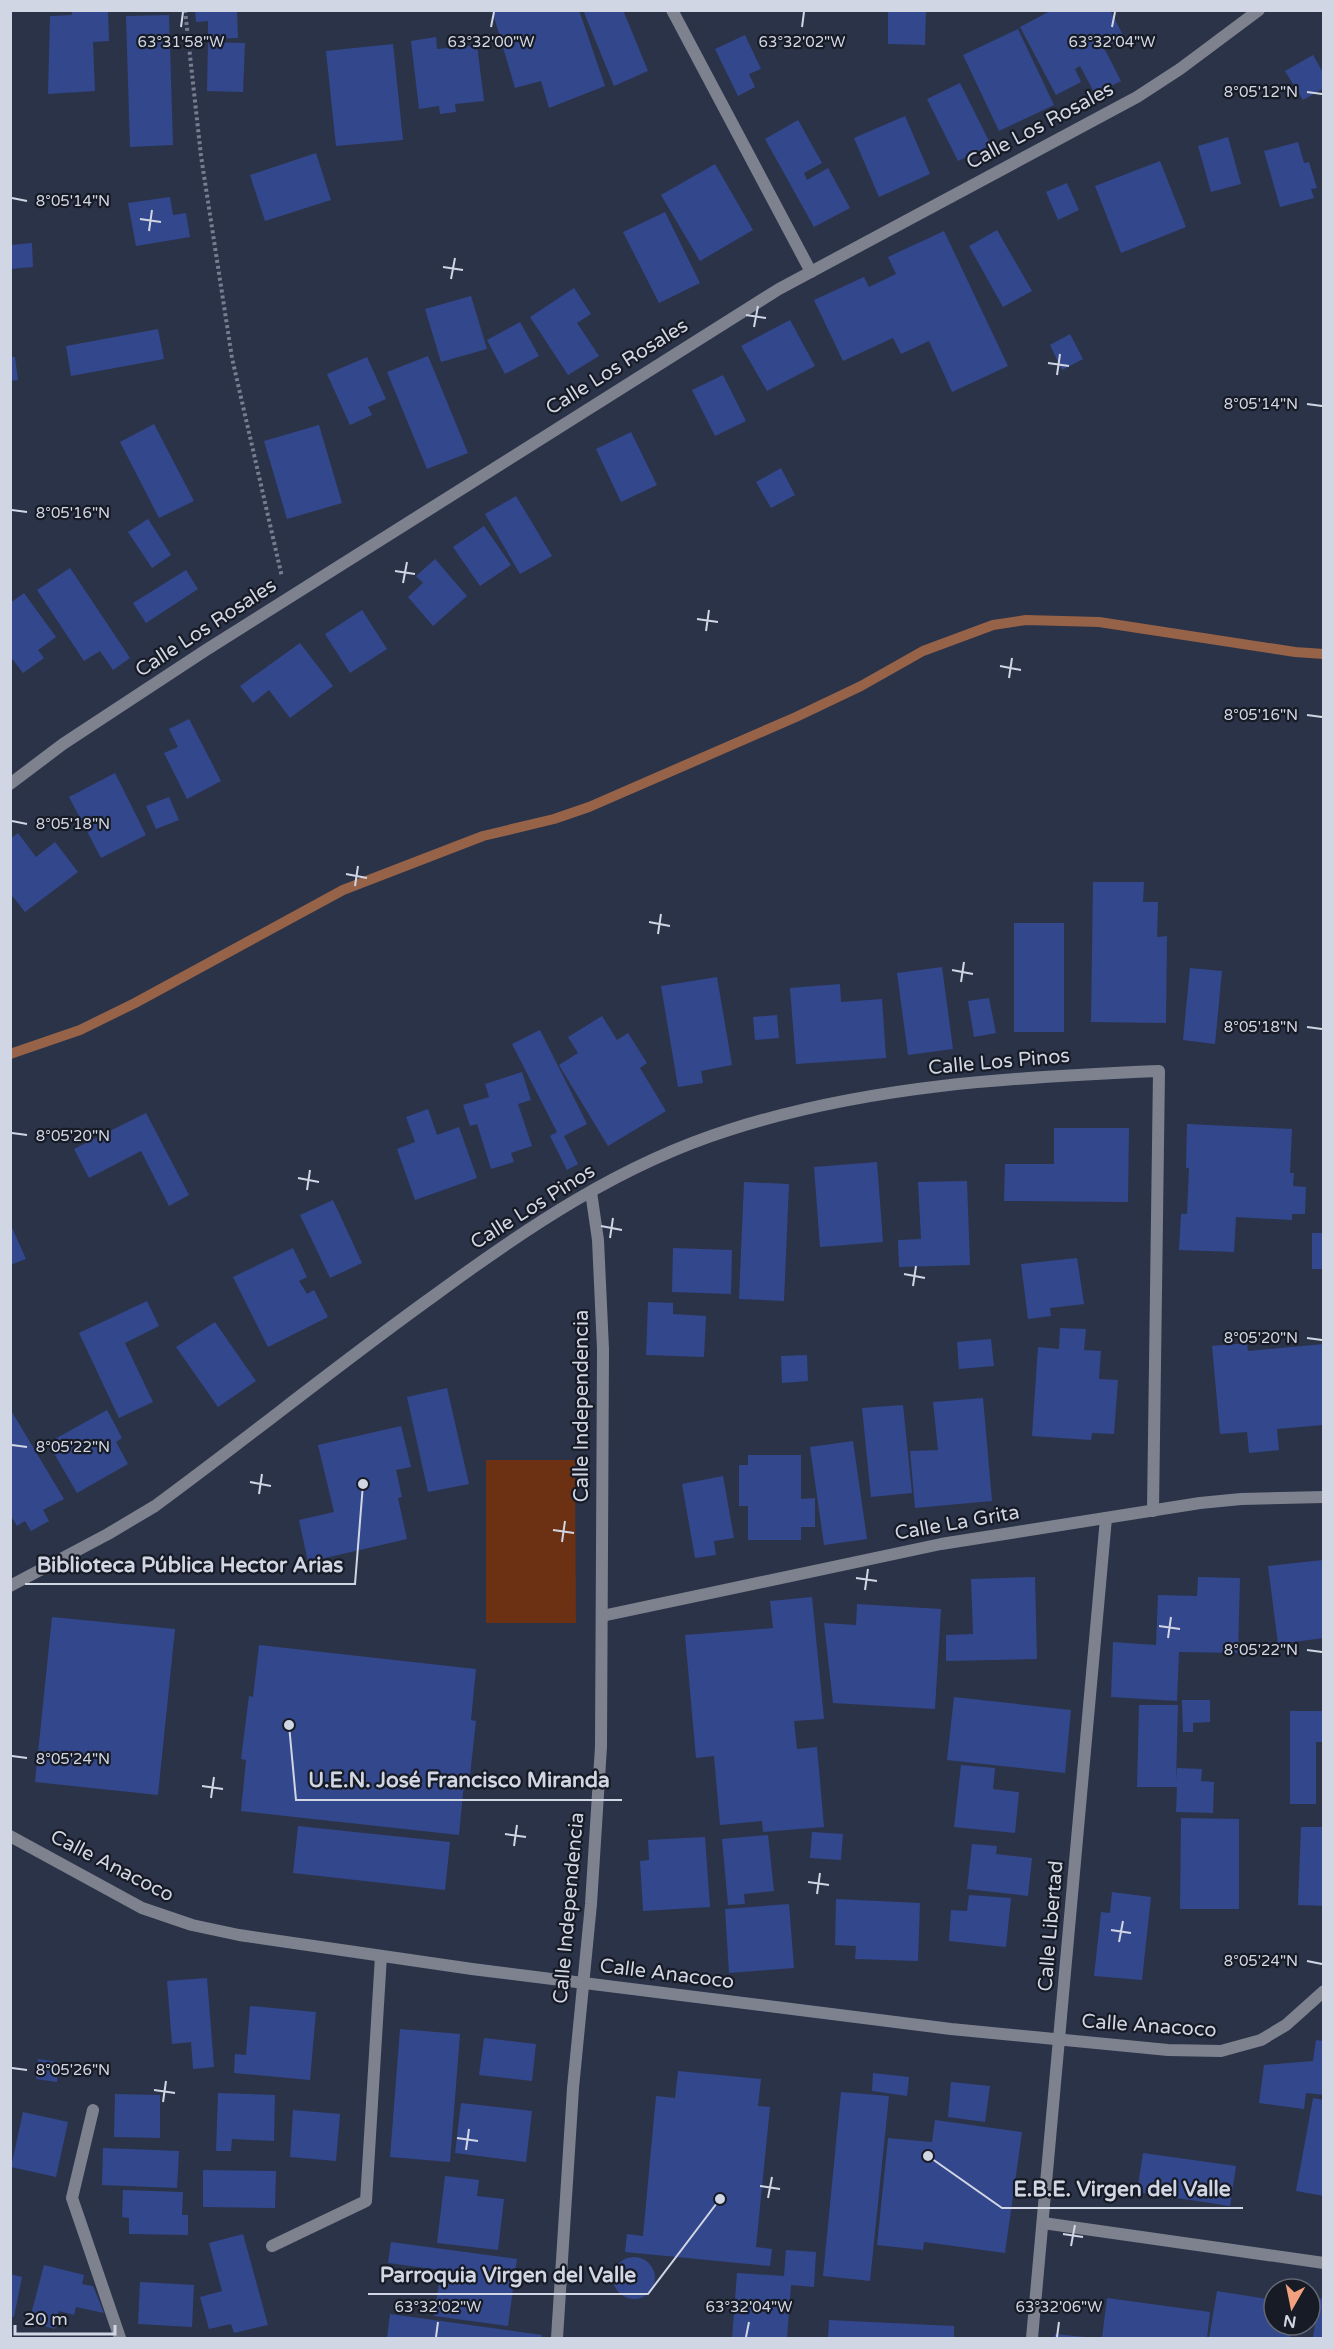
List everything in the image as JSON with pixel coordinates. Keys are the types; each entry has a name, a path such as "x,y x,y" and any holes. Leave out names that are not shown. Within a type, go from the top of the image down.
{"street":[{"path":"672,10 811,272"},
{"name":"Calle Los Rosales","path":"10,784 63,744 503,461 811,272 1137,97 1180,69 1259,10"},
{"name":"Calle Los Pinos","path":"10,1586 108,1534 155,1506 460,1276 551,1214 642,1164 727,1130 833,1101 891,1091 1052,1076 1160,1071 1152,1510"},
{"name":"Calle Independencia","path":"557,2338 573,2088 584,1983 601,1747 603,1349 598,1240 591,1192"},
{"name":"Calle La Grita","path":"602,1616 940,1544 1152,1510 1241,1499 1323,1497"},
{"name":"Calle Libertad","path":"1032,2338 1106,1518"},
{"name":"Calle Anacoco","path":"10,1836 142,1908 192,1925 381,1956 951,2029 1168,2050 1221,2051 1261,2040 1286,2025 1323,1991"},
{"path":"272,2246 366,2201 381,1956"},
{"path":"93,2110 72,2198 120,2338"},
{"path":"1043,2223 1323,2263"}],"path":[{"path":"185,10 201,156 232,358 288,599"}],"shaded area":[{"path":"486,1460 575,1460 576,1623 486,1623"}],"building":[{"path":"72,10 108,10 109,41 93,42 95,91 48,94 50,16 72,15"},
{"path":"195,10 237,10 238,38 208,39 208,21 196,22"},
{"path":"492,10 579,10 605,86 549,108 541,81 515,88"},
{"path":"583,10 623,10 648,71 614,86"},
{"path":"888,10 926,10 925,45 888,44"},
{"path":"1052,10 1110,10 1124,37 1104,48 1121,81 1095,94 1080,66 1075,69 1081,82 1056,95 1020,27"},
{"path":"169,15 173,145 130,147 126,16"},
{"path":"1018,29 1054,105 999,131 963,55"},
{"path":"745,35 761,69 749,74 755,87 738,96 715,49"},
{"path":"436,37 437,49 477,45 484,101 455,104 456,112 440,114 439,106 419,109 411,41"},
{"path":"208,42 245,43 243,92 207,91"},
{"path":"393,44 403,140 336,146 326,51"},
{"path":"1313,55 1324,74 1324,88 1303,100 1285,71"},
{"path":"960,83 991,145 958,161 927,99"},
{"path":"905,116 930,174 879,197 854,138"},
{"path":"798,120 822,163 804,173 807,180 828,168 850,208 814,227 765,139"},
{"path":"1228,137 1241,184 1211,192 1198,146"},
{"path":"1298,142 1304,163 1309,162 1317,188 1311,189 1314,198 1280,207 1264,151"},
{"path":"316,153 331,200 265,221 250,175"},
{"path":"1160,161 1186,227 1121,253 1095,186"},
{"path":"715,164 753,230 700,261 661,195"},
{"path":"1067,183 1079,210 1058,220 1046,192"},
{"path":"170,197 173,215 186,213 190,237 136,246 128,203"},
{"path":"665,212 700,283 659,303 623,232"},
{"path":"997,230 1032,291 1003,307 969,246"},
{"path":"944,231 1008,366 952,392 929,341 901,354 893,338 843,361 814,300 864,277 869,287 896,274 888,257"},
{"path":"32,243 33,267 10,269 10,245"},
{"path":"574,288 591,314 577,323 599,356 568,375 530,317"},
{"path":"471,296 487,349 441,362 425,309"},
{"path":"790,320 815,366 767,391 741,346"},
{"path":"520,322 539,356 505,374 487,340"},
{"path":"158,329 164,359 71,376 66,346"},
{"path":"1070,334 1083,359 1062,370 1050,345"},
{"path":"428,356 468,453 427,469 387,372"},
{"path":"10,357 15,357 18,380 10,381"},
{"path":"367,357 386,399 368,407 372,415 350,425 327,374"},
{"path":"723,375 746,421 715,436 692,390"},
{"path":"154,424 194,501 159,518 120,442"},
{"path":"319,425 342,503 287,519 264,441"},
{"path":"631,432 657,485 621,502 596,449"},
{"path":"781,468 795,495 771,508 756,482"},
{"path":"516,496 552,556 520,574 485,514"},
{"path":"148,519 171,555 152,568 128,532"},
{"path":"484,526 511,565 480,586 453,547"},
{"path":"435,559 467,596 433,626 408,597 423,583 416,576"},
{"path":"70,568 130,658 113,670 100,651 84,661 37,590"},
{"path":"186,570 198,589 146,623 133,603"},
{"path":"24,593 56,637 38,650 44,658 23,673 10,656 10,603"},
{"path":"362,610 387,649 350,673 325,634"},
{"path":"300,643 333,686 290,718 269,690 253,703 240,686"},
{"path":"189,719 221,781 187,799 164,753 178,747 169,729"},
{"path":"115,773 146,835 101,858 69,797"},
{"path":"169,797 179,820 156,829 146,806"},
{"path":"18,833 36,857 55,842 78,872 25,912 10,893 10,839"},
{"path":"1093,882 1144,882 1143,902 1158,902 1157,937 1167,936 1166,1023 1091,1022"},
{"path":"1014,923 1064,923 1064,1032 1014,1032"},
{"path":"942,967 953,1049 908,1055 897,973"},
{"path":"1190,968 1222,971 1215,1044 1183,1040"},
{"path":"717,977 732,1065 701,1071 703,1083 678,1087 661,986"},
{"path":"840,984 841,1002 882,999 886,1058 796,1064 790,988"},
{"path":"989,998 996,1033 974,1037 968,1001"},
{"path":"777,1015 779,1038 755,1040 753,1017"},
{"path":"602,1016 617,1040 628,1033 647,1063 640,1068 666,1111 608,1146 559,1065 578,1053 568,1037"},
{"path":"540,1030 587,1124 564,1136 578,1164 567,1170 550,1136 557,1132 512,1044"},
{"path":"522,1072 531,1100 518,1104 532,1146 511,1153 514,1162 491,1169 477,1124 470,1126 463,1105 489,1097 485,1084"},
{"path":"428,1109 437,1135 459,1127 477,1178 415,1200 397,1149 415,1142 406,1117"},
{"path":"146,1113 189,1195 169,1206 141,1151 89,1178 74,1149"},
{"path":"1187,1124 1292,1129 1290,1173 1294,1173 1293,1186 1306,1187 1305,1214 1292,1214 1292,1220 1236,1217 1234,1252 1179,1250 1181,1214 1187,1214 1189,1168 1186,1168"},
{"path":"1054,1128 1129,1128 1128,1202 1004,1201 1005,1164 1054,1164"},
{"path":"877,1162 883,1242 820,1247 814,1167"},
{"path":"967,1181 970,1265 899,1267 898,1240 921,1239 918,1182"},
{"path":"744,1182 789,1184 784,1301 739,1299"},
{"path":"333,1200 362,1263 330,1278 300,1215"},
{"path":"10,1223 26,1259 10,1265"},
{"path":"1312,1233 1324,1233 1324,1269 1312,1269"},
{"path":"293,1248 307,1277 299,1281 307,1294 314,1290 328,1317 268,1347 233,1277"},
{"path":"673,1248 732,1250 731,1294 672,1292"},
{"path":"1077,1258 1084,1304 1050,1308 1051,1316 1028,1319 1021,1264"},
{"path":"147,1301 159,1326 125,1343 153,1402 119,1418 79,1333"},
{"path":"648,1302 673,1303 673,1314 706,1316 704,1357 646,1355"},
{"path":"215,1322 256,1381 218,1407 176,1347"},
{"path":"1060,1328 1086,1329 1084,1350 1101,1351 1099,1379 1118,1380 1114,1434 1092,1433 1091,1440 1032,1436 1038,1347 1059,1349"},
{"path":"991,1339 994,1366 959,1369 957,1342"},
{"path":"1247,1343 1248,1351 1324,1344 1324,1425 1277,1429 1279,1450 1249,1453 1247,1432 1220,1434 1212,1346"},
{"path":"807,1355 808,1381 782,1383 781,1356"},
{"path":"447,1388 469,1484 428,1492 407,1397"},
{"path":"983,1398 992,1501 915,1508 910,1451 938,1450 933,1402"},
{"path":"903,1405 912,1493 871,1497 862,1408"},
{"path":"107,1410 122,1438 116,1442 128,1464 77,1493 48,1443"},
{"path":"12,1412 64,1499 43,1510 49,1521 31,1531 25,1521 17,1526 10,1514"},
{"path":"401,1426 411,1467 396,1470 402,1497 398,1498 407,1539 308,1562 299,1520 334,1512 318,1445"},
{"path":"853,1441 867,1539 824,1545 810,1447"},
{"path":"748,1455 801,1455 801,1499 815,1498 815,1527 801,1527 801,1540 748,1540 748,1506 739,1506 739,1465 748,1465"},
{"path":"723,1476 734,1538 714,1541 716,1555 695,1558 682,1484"},
{"path":"1323,1560 1324,1638 1278,1644 1268,1566"},
{"path":"1035,1577 1037,1659 946,1661 946,1635 973,1634 971,1579"},
{"path":"1198,1577 1240,1578 1238,1653 1179,1652 1177,1701 1111,1697 1113,1642 1156,1645 1158,1595 1197,1596"},
{"path":"812,1597 824,1719 794,1721 797,1749 817,1747 824,1827 763,1832 762,1821 720,1825 714,1756 696,1758 685,1635 773,1628 770,1601"},
{"path":"857,1604 941,1609 935,1709 833,1703 824,1623 856,1625"},
{"path":"52,1617 175,1629 158,1795 35,1782"},
{"path":"259,1645 476,1669 471,1720 476,1721 469,1784 464,1783 459,1835 241,1811 246,1760 241,1759 249,1696 253,1697"},
{"path":"954,1697 1071,1710 1065,1773 947,1760"},
{"path":"1182,1700 1210,1700 1210,1722 1193,1723 1193,1732 1183,1732"},
{"path":"1139,1705 1178,1705 1176,1781 1177,1768 1202,1769 1201,1781 1214,1782 1213,1813 1176,1812 1177,1787 1137,1787"},
{"path":"1290,1711 1324,1711 1324,1742 1316,1742 1316,1804 1290,1804"},
{"path":"961,1765 995,1768 993,1789 1019,1792 1015,1833 954,1827"},
{"path":"1181,1818 1239,1819 1239,1909 1180,1909"},
{"path":"298,1826 450,1842 445,1890 293,1873"},
{"path":"1301,1827 1323,1827 1324,1906 1298,1905"},
{"path":"812,1832 843,1834 841,1860 810,1858"},
{"path":"768,1835 774,1891 744,1894 745,1904 728,1905 722,1839"},
{"path":"705,1837 710,1907 643,1911 640,1861 649,1860 648,1840"},
{"path":"972,1844 997,1846 996,1854 1032,1858 1028,1896 967,1889"},
{"path":"1112,1892 1151,1897 1142,1980 1094,1976 1101,1912 1110,1913"},
{"path":"969,1895 1011,1898 1006,1947 949,1941 951,1910 967,1911"},
{"path":"836,1899 920,1903 918,1961 855,1959 856,1946 835,1945"},
{"path":"789,1904 794,1968 729,1973 725,1909"},
{"path":"207,1978 214,2067 193,2069 191,2042 172,2044 167,1981"},
{"path":"250,2006 316,2012 310,2080 234,2073 235,2054 246,2055"},
{"path":"400,2029 460,2034 450,2162 390,2157"},
{"path":"484,2038 536,2044 532,2081 479,2075"},
{"path":"1316,2040 1324,2041 1324,2095 1306,2093 1304,2109 1259,2103 1264,2065 1313,2061"},
{"path":"38,2059 59,2062 57,2082 36,2079"},
{"path":"678,2071 761,2079 758,2106 770,2107 756,2247 772,2249 770,2266 625,2252 627,2234 643,2236 656,2096 675,2098"},
{"path":"873,2073 909,2077 907,2096 872,2091"},
{"path":"951,2082 990,2086 985,2122 948,2117"},
{"path":"841,2092 889,2096 870,2281 823,2276"},
{"path":"218,2093 275,2095 274,2141 232,2139 231,2151 216,2151"},
{"path":"115,2094 160,2095 160,2138 114,2137"},
{"path":"1313,2098 1324,2100 1324,2196 1296,2191"},
{"path":"461,2103 532,2111 526,2162 455,2153"},
{"path":"293,2110 340,2114 336,2161 290,2157"},
{"path":"23,2112 68,2122 56,2177 11,2167"},
{"path":"935,2120 1022,2132 1005,2253 924,2242 923,2250 877,2245 888,2138 932,2142"},
{"path":"103,2148 179,2151 177,2188 102,2185"},
{"path":"1143,2153 1236,2166 1230,2206 1137,2192"},
{"path":"203,2170 276,2171 275,2208 203,2207"},
{"path":"445,2176 479,2180 477,2196 504,2199 498,2250 437,2243"},
{"path":"123,2190 183,2192 182,2215 188,2215 188,2235 129,2234 129,2218 122,2217"},
{"path":"243,2234 268,2325 234,2333 231,2324 209,2329 200,2297 222,2291 209,2243"},
{"path":"391,2242 517,2259 508,2326 434,2316 441,2270 388,2263"},
{"path":"786,2250 816,2252 814,2287 791,2285 787,2338 732,2338 737,2273 784,2276"},
{"path":"634,2257 642,2258 649,2263 654,2270 654,2286 649,2293 642,2298 634,2299 626,2298 619,2293 614,2286 613,2278 614,2270 619,2263 626,2258"},
{"path":"44,2265 84,2275 82,2284 93,2286 104,2313 76,2307 74,2315 59,2311 55,2329 29,2322"},
{"path":"10,2274 22,2277 14,2317 10,2316"},
{"path":"140,2282 194,2285 192,2327 138,2324"},
{"path":"1217,2291 1262,2298 1262,2337 1290,2337 1290,2338 1209,2338"},
{"path":"1107,2298 1210,2312 1207,2338 1102,2338"},
{"path":"1322,2299 1324,2299 1324,2338 1313,2338 1322,2337"},
{"path":"390,2314 542,2335 542,2338 387,2338"},
{"path":"829,2320 954,2326 954,2338 828,2338"},
{"path":"1055,2334 1085,2337 1085,2338 1054,2338"}],"waterway":[{"path":"10,1054 80,1030 135,1003 343,890 483,836 554,819 589,807 796,717 861,686 923,651 993,625 1026,620 1099,622 1295,652 1324,654"}],"place":[{"name":"Biblioteca Pública Hector Arias","path":"363,1484"},
{"name":"U.E.N. José Francisco Miranda","path":"289,1725"},
{"name":"E.B.E. Virgen del Valle","path":"928,2156"},
{"name":"Parroquia Virgen del Valle","path":"720,2199"}]}
